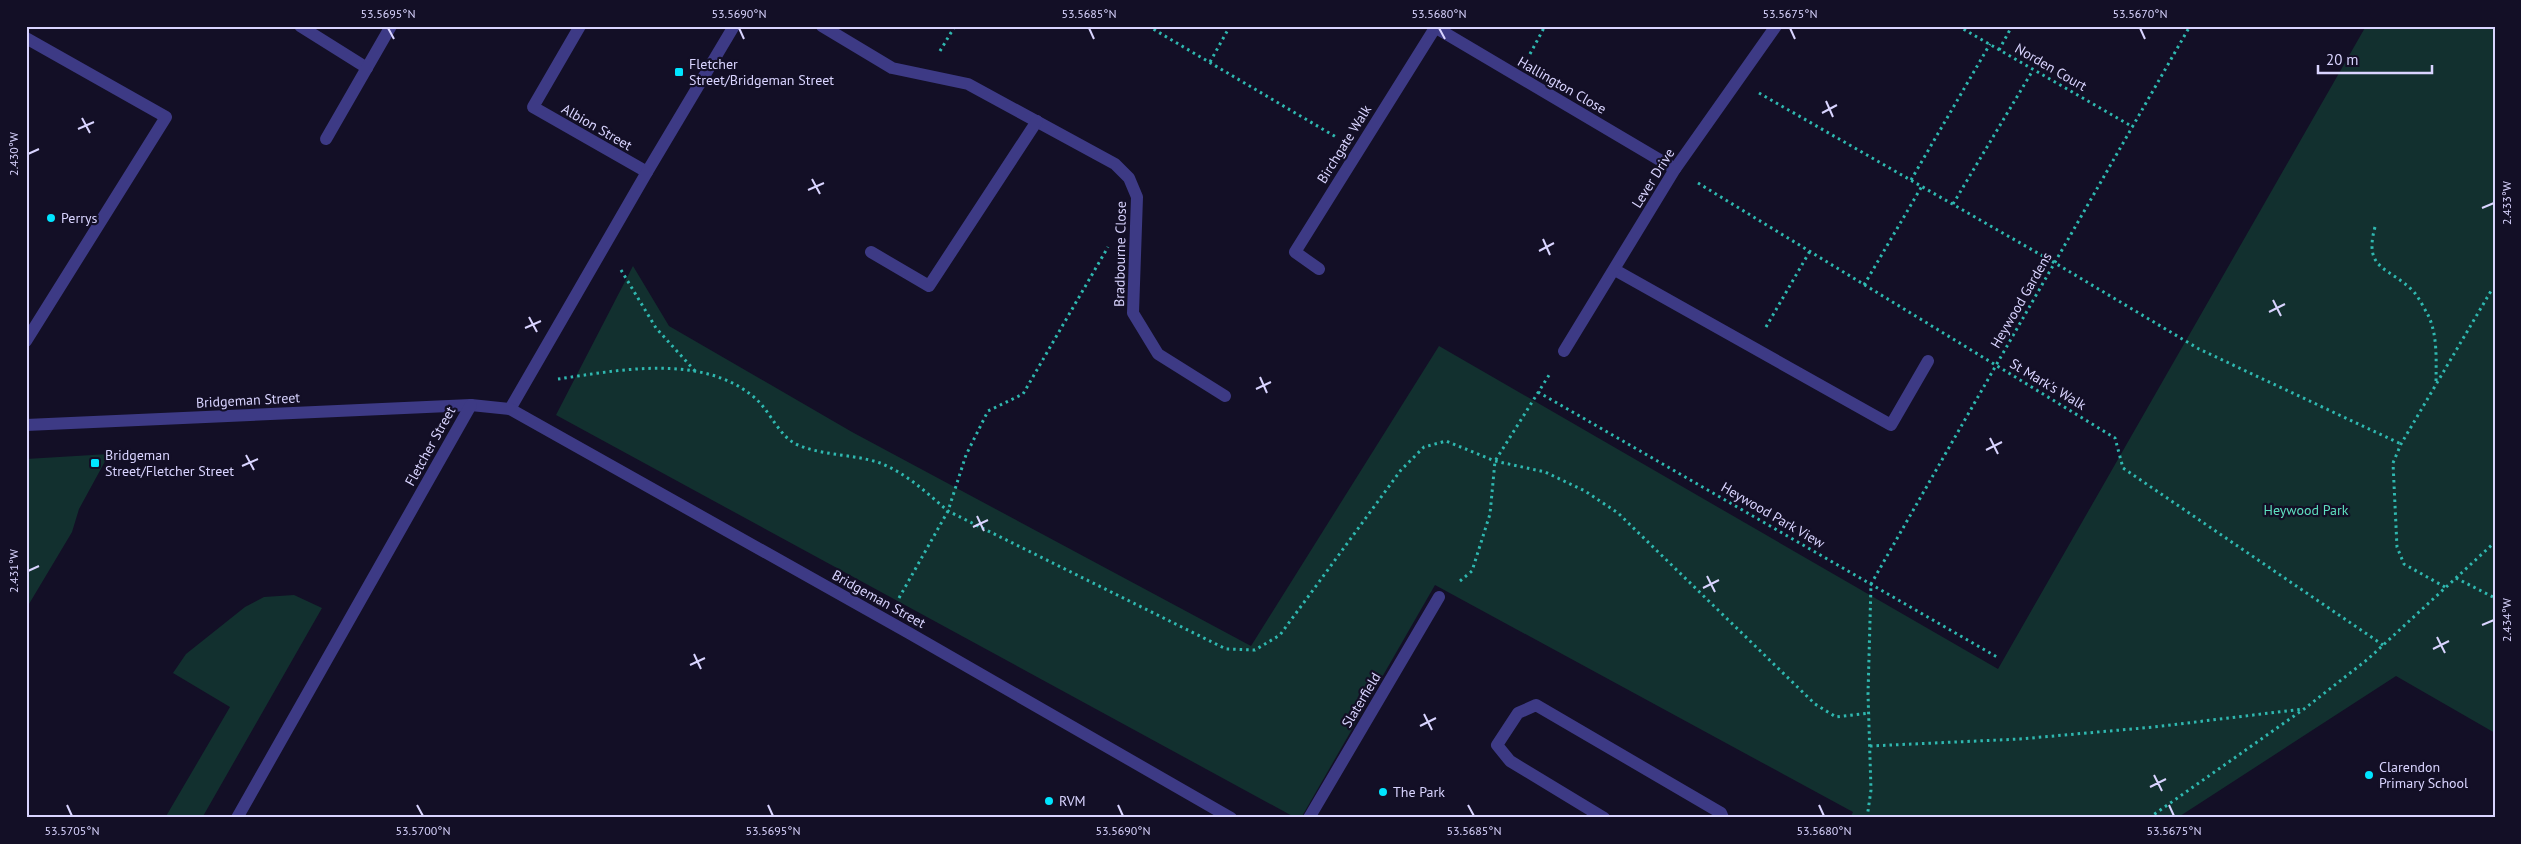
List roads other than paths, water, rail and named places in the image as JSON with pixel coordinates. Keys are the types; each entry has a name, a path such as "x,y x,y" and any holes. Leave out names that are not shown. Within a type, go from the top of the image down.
{"street":[{"path":"300,26 367,68"},
{"path":"326,139 391,26"},
{"name":"Albion Street","path":"580,26 533,107 647,172"},
{"path":"510,409 734,26"},
{"name":"Bradbourne Close","path":"822,26 892,68 968,84 1115,164 1129,178 1137,197 1133,313 1158,354 1225,396"},
{"name":"Lever Drive","path":"1564,351 1675,169 1776,26"},
{"name":"Birchgate Walk","path":"1319,269 1295,252 1434,27"},
{"name":"Hallington Close","path":"1434,27 1675,169"},
{"path":"26,38 166,117 26,341"},
{"path":"871,252 929,286 1038,122"},
{"path":"1615,270 1891,425 1928,360"},
{"name":"Fletcher Street","path":"237,818 471,405 510,409"},
{"name":"Bridgeman Street","path":"26,425 471,405"},
{"name":"Bridgeman Street","path":"510,409 886,620 1231,818"},
{"name":"Slaterfield","path":"1309,818 1439,596"},
{"path":"1604,818 1510,761 1497,744 1518,713 1536,705 1721,813 1722,818"}],"place":[{"name":"Fletcher Street/Bridgeman Street","path":"679,72"},
{"name":"Perrys","path":"51,218"},
{"name":"Bridgeman Street/Fletcher Street","path":"95,463"},
{"name":"Clarendon Primary School","path":"2369,775"},
{"name":"The Park","path":"1383,792"},
{"name":"RVM","path":"1049,801"}],"park label":[{"name":"Heywood Park","path":"2306,510"}]}
